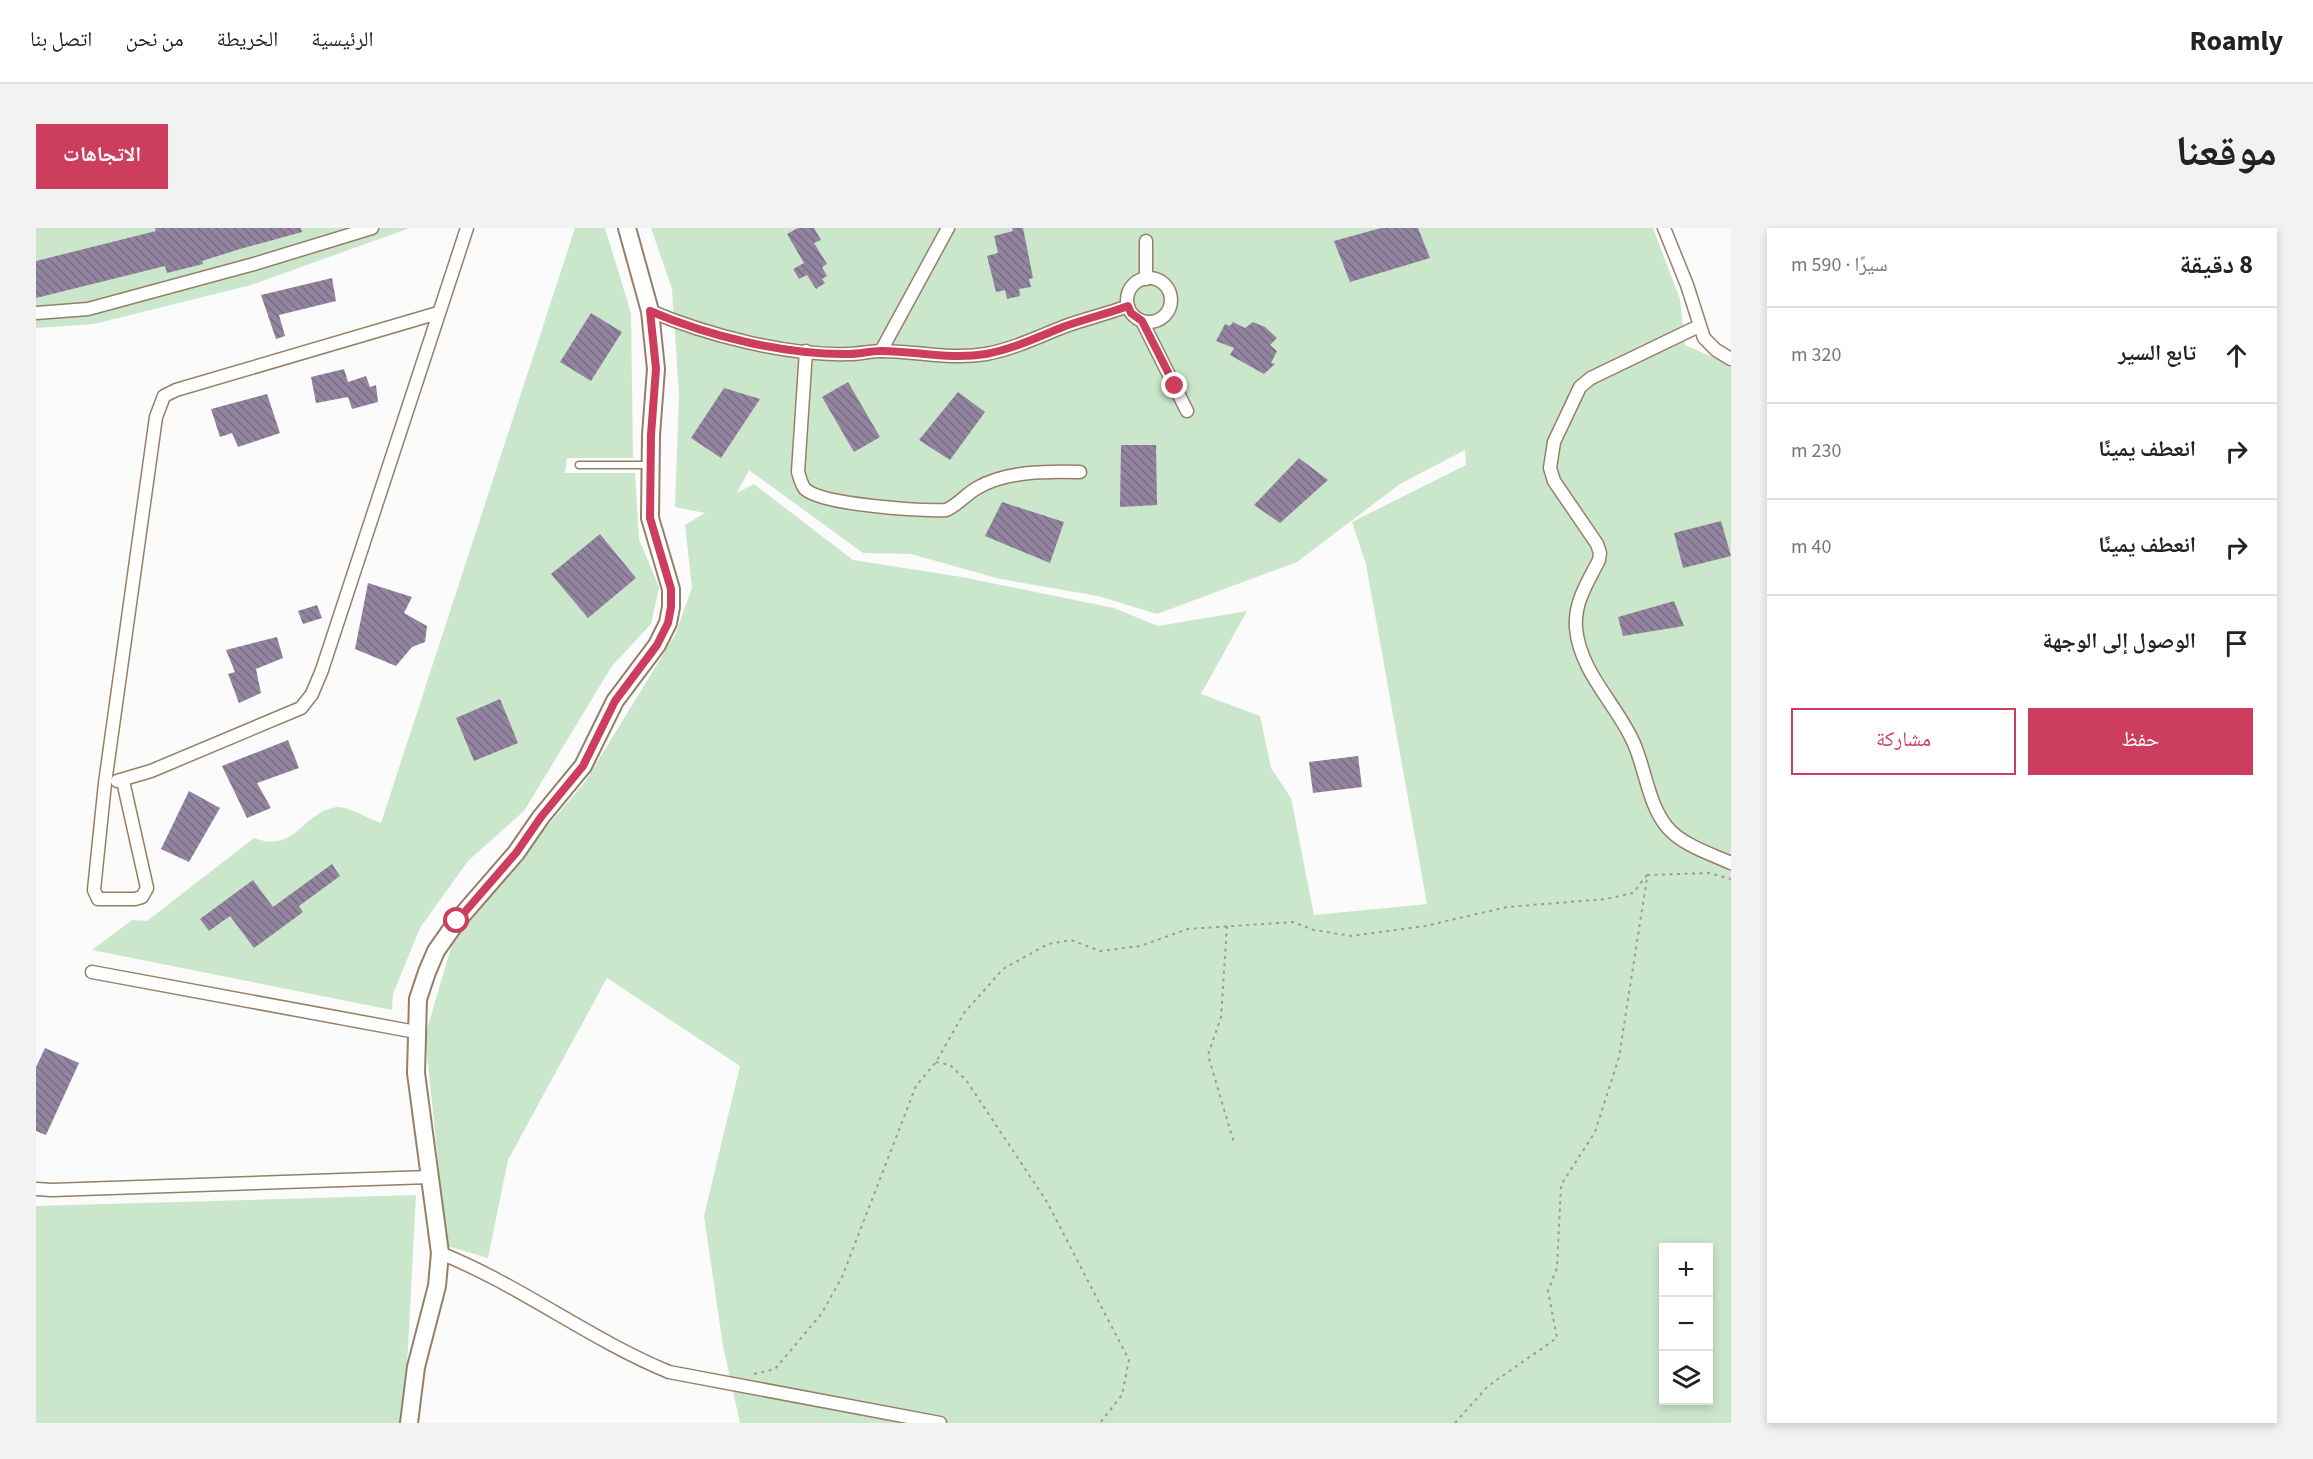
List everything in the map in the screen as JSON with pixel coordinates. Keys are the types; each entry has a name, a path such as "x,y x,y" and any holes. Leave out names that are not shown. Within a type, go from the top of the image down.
{"street":[{"path":"36,313 88,309 254,264 372,228"},
{"path":"105,783 123,781 151,771 301,708 312,694 322,670 467,228"},
{"path":"410,1423 416,1367 437,1286 440,1253 416,1073 418,999 436,951 457,921 516,853 541,817 583,766 615,701 657,645 668,623 671,607 671,589 650,518 650,465 656,369 650,311 627,228"},
{"path":"881,351 948,228"},
{"path":"1664,228 1687,285 1704,338 1716,350 1731,359"},
{"path":"1146,240 1146,279"},
{"path":"1142,321 1152,322 1161,319 1168,312 1172,302 1165,284 1156,279 1146,279 1135,284 1128,294 1128,306 1131,313 1142,321 1187,411"},
{"path":"650,311 670,320 744,340 806,351 849,354 881,351 950,357 986,354 1015,346 1128,306"},
{"path":"123,781 146,882 145,893 135,899 98,899 94,895 105,783 156,417 164,396 176,390 438,313"},
{"path":"1699,326 1590,378 1580,387 1554,442 1550,468 1554,481 1597,544 1600,553 1599,560 1578,600 1576,630 1581,652 1602,692 1628,730 1653,801 1668,828 1695,846 1731,863"},
{"path":"806,351 798,472 806,490 817,496 847,503 946,510 957,505 978,487 1004,478 1052,471 1080,472"},
{"path":"92,972 416,1032"},
{"path":"36,1189 52,1191 153,1188 429,1177"},
{"path":"440,1253 499,1280 637,1359 669,1372 940,1423"}],"lane":[{"path":"579,465 650,465"}],"path":[{"path":"1647,875 1709,873 1731,879"},
{"path":"754,1374 775,1369 822,1313 842,1277 916,1086 936,1062 964,1013 1003,969 1048,944 1071,940 1100,951 1140,946 1188,929 1293,922 1314,930 1352,936 1425,926 1507,907 1606,898 1634,893 1647,875"},
{"path":"1455,1423 1488,1386 1557,1338 1548,1291 1557,1268 1561,1185 1595,1132 1619,1057 1647,875"},
{"path":"1227,926 1221,1017 1208,1055 1233,1143"},
{"path":"936,1062 950,1065 966,1080 1047,1202 1129,1360 1122,1395 1100,1423"}],"green space":[{"path":"36,228 410,228 251,285 94,324 36,328"},
{"path":"575,228 605,228 631,313 633,458 567,458 565,473 635,473 639,539 659,587 651,624 612,666 524,811 468,861 420,928 393,994 392,1010 92,950 132,920 147,921 254,838 280,841 290,837 325,810 337,807 381,823"},
{"path":"651,228 1653,228 1680,299 1685,345 1731,365 1731,1423 740,1423 723,1346 704,1216 740,1066 607,978 508,1160 488,1258 447,1246 425,1036 455,934 585,782 675,635 692,588 685,525 705,513 675,507 679,395 672,289","holes":["1465,450 1466,465 1352,522 1366,564 1427,904 1314,915 1291,798 1271,768 1260,716 1201,694 1247,611 1158,626 1114,608 962,577 853,560 754,484 737,493 749,470 863,553 911,554 1000,579 1098,596 1157,614 1297,562 1400,484"]},
{"path":"416,1195 404,1423 36,1423 36,1206"}],"building":[{"path":"155,228 301,228 302,232 202,261 203,264 167,273 165,266 36,298 36,261 156,231"},
{"path":"798,228 814,228 821,240 814,243 827,264 822,267 827,276 822,279 825,283 816,289 807,275 799,279 793,269 804,263 787,234"},
{"path":"1012,228 1023,228 1033,278 1029,279 1031,287 1019,289 1020,296 1007,299 1005,290 996,292 987,256 998,253 994,236 1013,231"},
{"path":"1381,228 1418,228 1430,258 1350,282 1334,241"},
{"path":"332,278 336,301 279,315 285,336 276,339 261,295"},
{"path":"591,313 622,332 591,381 560,362"},
{"path":"1233,322 1245,328 1253,322 1265,327 1277,338 1270,345 1277,351 1271,363 1275,364 1264,374 1230,355 1234,348 1216,341 1225,324 1230,326"},
{"path":"344,369 348,382 366,376 370,387 376,385 378,402 352,409 348,397 316,403 311,377"},
{"path":"848,382 880,437 854,452 822,397"},
{"path":"724,388 760,399 721,458 691,438"},
{"path":"958,392 985,412 950,460 919,440"},
{"path":"267,394 280,433 238,447 232,433 220,437 211,409"},
{"path":"1121,445 1156,445 1157,505 1120,507"},
{"path":"1299,458 1328,480 1280,523 1254,505"},
{"path":"1002,502 1064,522 1050,563 985,536"},
{"path":"1721,521 1731,556 1683,568 1674,533"},
{"path":"600,534 636,578 588,618 551,574"},
{"path":"368,583 412,597 404,613 427,626 425,642 412,647 396,666 355,649"},
{"path":"1674,601 1684,626 1623,636 1618,617"},
{"path":"317,605 322,618 303,624 298,611"},
{"path":"277,637 283,658 256,669 261,693 239,703 228,674 235,672 226,650"},
{"path":"500,699 518,743 474,761 456,718"},
{"path":"288,740 299,768 257,783 271,808 247,818 222,766"},
{"path":"1358,756 1362,787 1313,793 1309,762"},
{"path":"189,791 220,808 189,862 161,849"},
{"path":"332,864 340,876 299,906 303,912 254,948 230,916 209,931 200,919 253,880 273,907"},
{"path":"45,1048 79,1063 46,1135 36,1131 36,1067"}],"route":[{"path":"457,921 516,853 541,817 583,766 615,701 635,671 657,645 668,623 671,589 650,518 651,435 656,369 650,311 670,320 707,331 794,350 849,354 881,351 950,357 986,354 1015,346 1128,306 1131,313 1142,321 1175,386"}]}
